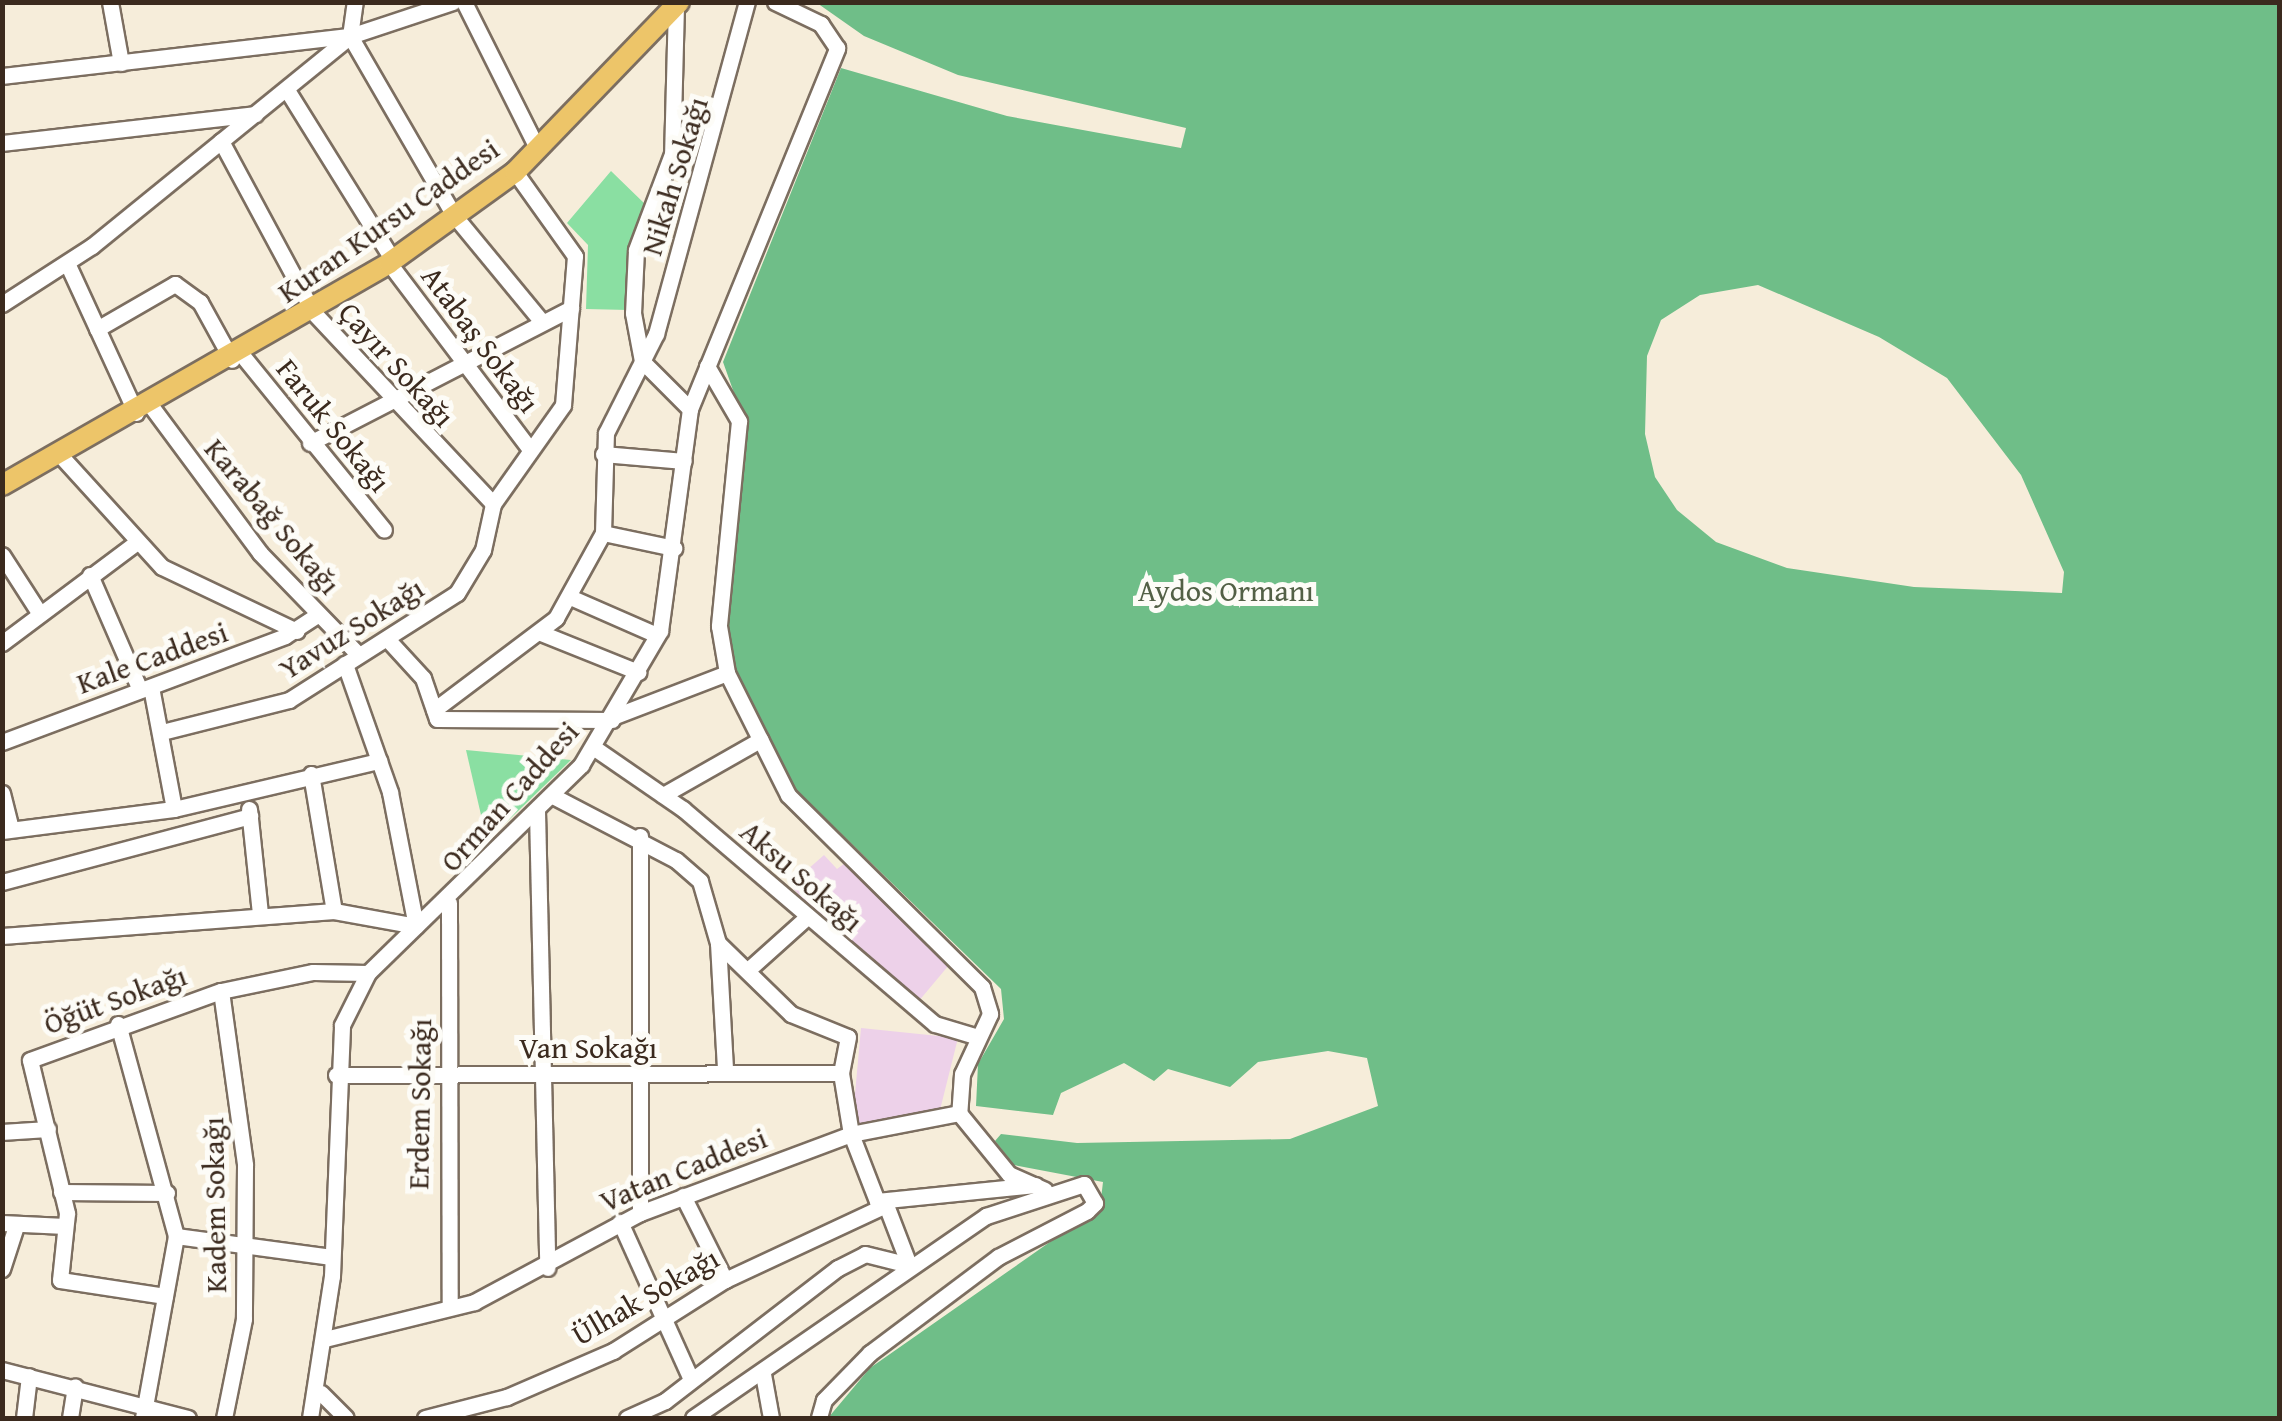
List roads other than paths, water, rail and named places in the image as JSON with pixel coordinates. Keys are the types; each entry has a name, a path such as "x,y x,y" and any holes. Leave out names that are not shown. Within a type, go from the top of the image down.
{"main road":[{"name":"Kuran Kursu Caddesi","path":"2,485 237,358 391,261 515,172 677,3"}],"street":[{"path":"110,2 120,63"},
{"path":"355,2 350,36 453,214 542,322"},
{"path":"2,76 350,36 418,8 453,2"},
{"path":"464,2 536,146"},
{"name":"Nikah Sokağı","path":"603,533 603,454 618,400 642,362 725,106 747,2"},
{"name":"Orman Caddesi","path":"310,1418 320,1393 326,1340 336,1075 342,1025 368,973 416,926 449,903 593,748 658,636 674,548 690,409 837,48 821,24 774,2"},
{"path":"677,3 672,154 634,266 642,362 690,409"},
{"path":"2,304 67,264 350,36"},
{"name":"Atabaş Sokağı","path":"286,90 391,261 464,366 529,448"},
{"path":"2,143 255,114"},
{"name":"Çayır Sokağı","path":"221,142 313,312 493,504"},
{"name":"Yavuz Sokağı","path":"162,732 288,700 352,659 389,641 457,593 484,550 493,504 563,405 575,256 515,172"},
{"name":"Karabağ Sokağı","path":"67,264 143,410 352,659 416,926"},
{"name":"Faruk Sokağı","path":"98,330 176,284 200,302 237,358 384,530"},
{"path":"310,443 571,308"},
{"path":"707,366 738,421 719,626 727,673 788,795 982,988 990,1014 978,1037 959,1113 1009,1174 1040,1188"},
{"path":"603,454 684,461"},
{"path":"60,455 133,544 194,586 297,631"},
{"path":"435,714 541,633 570,598 603,533 674,548"},
{"path":"2,643 133,544"},
{"path":"2,555 40,614"},
{"path":"90,575 146,689 162,732 174,810"},
{"path":"570,598 658,636"},
{"name":"Kale Caddesi","path":"2,742 297,631 317,615"},
{"path":"541,633 638,672"},
{"path":"389,641 423,678 435,714"},
{"path":"435,714 613,718 727,673"},
{"path":"664,794 760,740"},
{"name":"Aksu Sokağı","path":"593,748 664,794 935,1024 978,1037"},
{"path":"2,793 7,830 174,810 248,795 311,774 379,761"},
{"path":"311,774 334,912"},
{"path":"248,795 260,914"},
{"path":"551,795 640,836 700,881 718,943 724,1070"},
{"path":"536,811 538,1076 547,1268"},
{"path":"2,882 250,816"},
{"path":"640,836 635,1077 640,1212"},
{"name":"Erdem Sokağı","path":"449,903 450,1305"},
{"path":"2,936 260,914 334,912 416,926"},
{"path":"748,969 808,916"},
{"path":"718,943 791,1014 848,1038 841,1072 851,1134 886,1205 909,1265"},
{"name":"Öğüt Sokağı","path":"165,1296 60,1280 66,1226 30,1060 118,1024 220,991 313,972 368,973"},
{"name":"Kadem Sokağı","path":"220,991 238,1082 244,1319 224,1418"},
{"path":"118,1024 176,1236 144,1412"},
{"name":"Van Sokağı","path":"336,1075 635,1077 724,1070 841,1072"},
{"name":"Vatan Caddesi","path":"326,1340 450,1305 547,1268 640,1212 851,1134 959,1113"},
{"path":"2,1132 48,1129"},
{"name":"Ülhak Sokağı","path":"424,1418 506,1397 668,1318 725,1280 886,1205 1084,1184 1094,1203 998,1257 870,1353 824,1400 819,1418"},
{"path":"693,1418 763,1374 909,1265 1040,1188"},
{"path":"61,1192 167,1193"},
{"path":"682,1196 725,1280"},
{"path":"620,1222 668,1318 691,1380"},
{"path":"2,1269 9,1224 66,1226"},
{"path":"176,1236 243,1251 332,1257"},
{"path":"627,1418 691,1380 838,1268 866,1254 909,1265"},
{"path":"2,1370 74,1386 144,1412 188,1418"},
{"path":"763,1374 770,1418"},
{"path":"24,1418 29,1376"},
{"path":"70,1418 74,1386"},
{"path":"320,1393 346,1418"}],"park label":[{"name":"Aydos Ormanı","path":"1226,590"}]}
